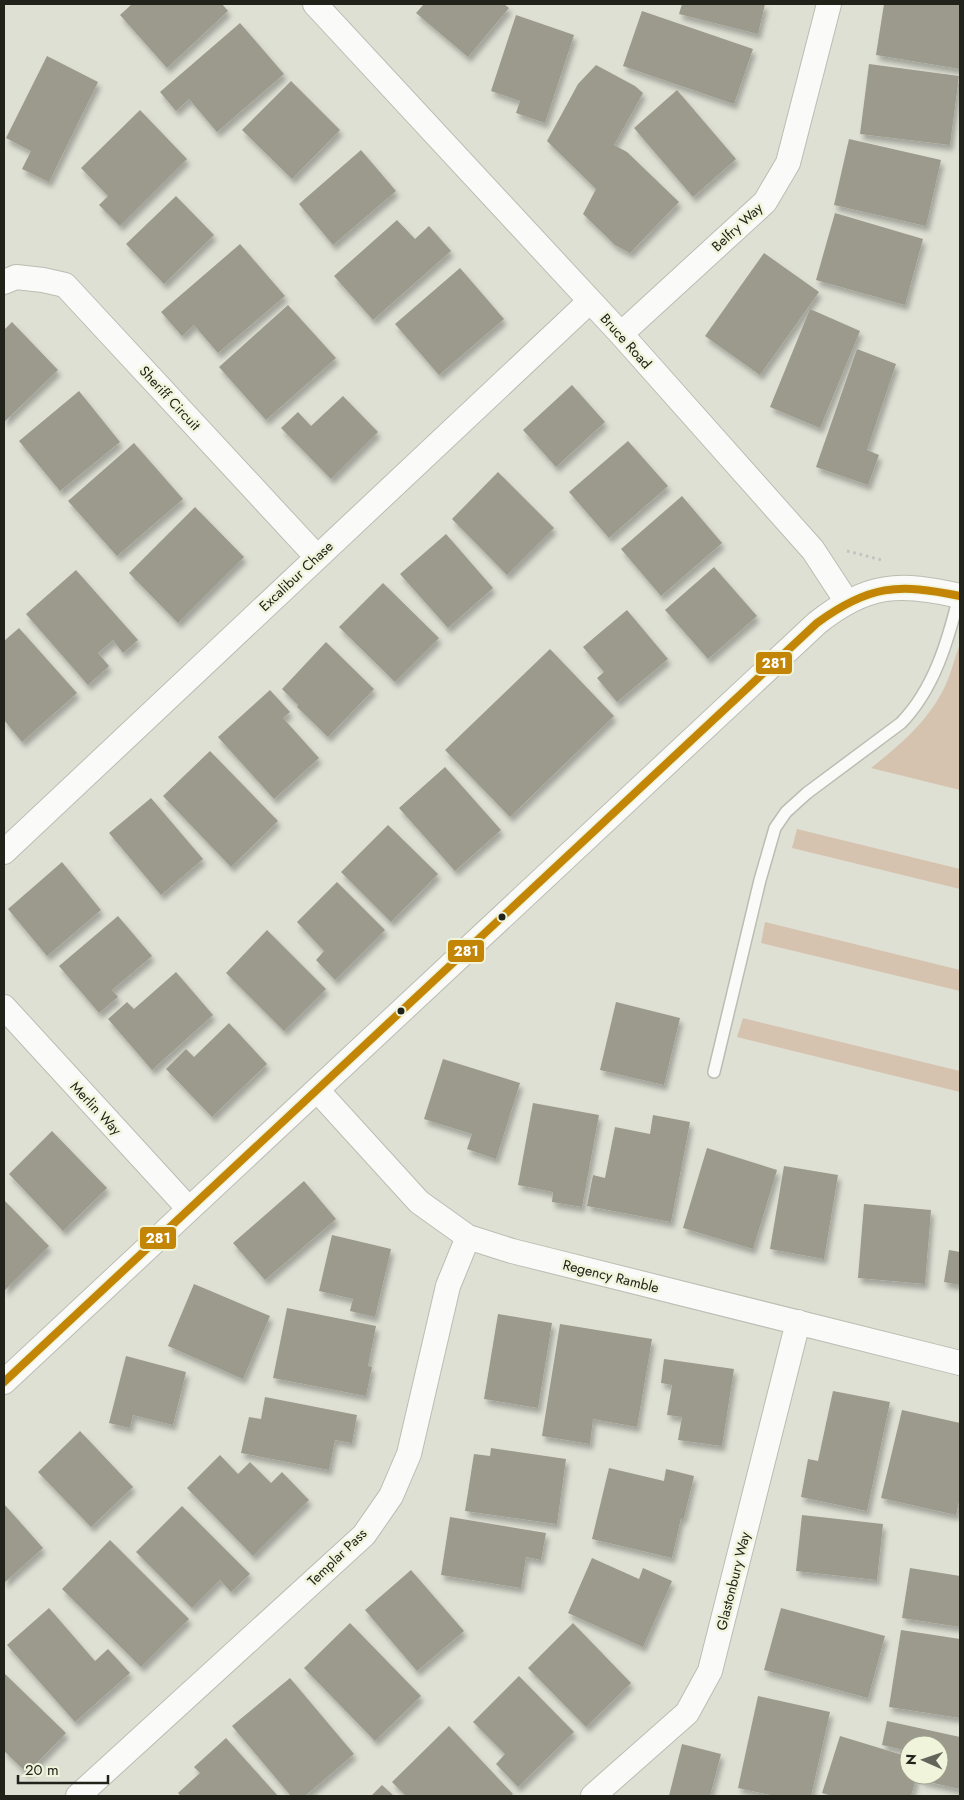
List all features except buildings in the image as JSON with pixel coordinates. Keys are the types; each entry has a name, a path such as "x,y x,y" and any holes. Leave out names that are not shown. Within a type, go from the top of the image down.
{"street":[{"name":"Bruce Road","path":"315,4 621,334 813,550 847,602"},
{"name":"Belfry Way","path":"621,334 765,202 788,163 829,4"},
{"name":"Sheriff Circuit","path":"4,282 16,277 65,285 317,557"},
{"name":"Excalibur Chase","path":"4,852 590,301"},
{"path":"4,1382 817,623 847,602 873,592 899,587 928,589 959,596"},
{"name":"Merlin Way","path":"4,1007 189,1209"},
{"name":"Regency Ramble","path":"317,1090 419,1202 468,1237 512,1252 960,1363"},
{"name":"Templar Pass","path":"78,1796 364,1535 391,1496 410,1454 448,1286 468,1237"},
{"name":"Glastonbury Way","path":"593,1796 687,1713 710,1672 798,1322"}],"lane":[{"path":"714,1072 760,880 775,828 786,812 807,793 901,723 913,710 934,672 953,621 959,596"}],"path":[{"path":"840,545 846,551 878,560 888,560"}],"shaded area":[{"path":"960,644 960,790 871,768 904,740 931,709 946,684"},
{"path":"797,829 960,869 960,889 792,848"},
{"path":"765,922 960,970 960,991 761,943"},
{"path":"743,1018 960,1071 960,1092 737,1037"}],"transit line":[{"name":"281","path":"4,1382 817,623 853,601 885,590 919,589 960,596"}]}
